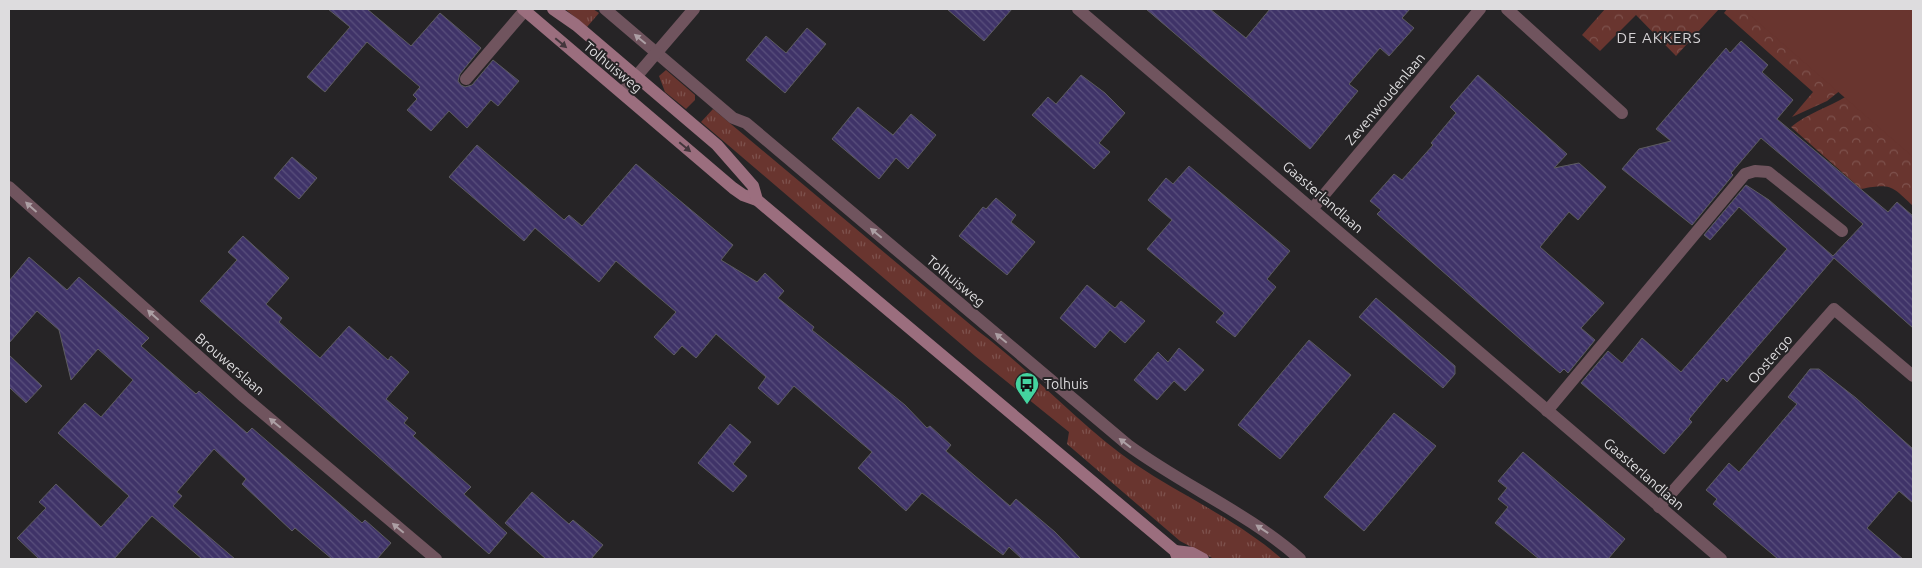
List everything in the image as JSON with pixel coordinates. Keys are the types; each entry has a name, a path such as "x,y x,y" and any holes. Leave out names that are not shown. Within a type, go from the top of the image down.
{"street":[{"name":"Tolhuisweg","path":"553,9 717,145 753,186 757,200"},
{"name":"Tolhuisweg","path":"605,9 733,118 746,123 1128,445 1162,469 1267,532 1300,559"},
{"path":"622,93 694,9"},
{"name":"Gaasterlandlaan","path":"1078,9 1313,208 1721,559"},
{"name":"Zevenwoudenlaan","path":"1313,208 1480,9"},
{"path":"1507,9 1622,113"},
{"name":"Tolhuisweg","path":"524,10 733,188 743,195 757,200 1176,555 1192,553 1203,559"},
{"path":"466,79 524,10"},
{"path":"1547,411 1745,174 1755,171 1768,172 1842,231"},
{"name":"Brouwerslaan","path":"9,187 244,397 436,559"},
{"name":"Oostergo","path":"1660,507 1834,309 1913,376"}],"green space":[{"path":"565,9 593,9 599,13 587,27"},
{"path":"1605,9 1719,9 1676,56 1636,15 1600,51 1582,35"},
{"path":"1727,9 1786,9 1856,78 1827,101 1792,117 1813,92 1724,13"},
{"path":"1743,9 1913,9 1913,157"},
{"path":"666,70 695,95 695,100 686,109 665,92 659,76"},
{"path":"1847,96 1913,120 1913,206 1895,190 1885,186 1861,189 1791,127 1804,118"},
{"path":"713,109 998,347 1114,449 1154,476 1247,532 1282,559 1214,559 1180,541 1067,444 1069,432 975,356 701,122"}],"building":[{"path":"328,9 367,9 411,46 440,13 481,48 460,74 458,81 461,85 465,87 472,85 493,60 519,81 498,106 491,100 467,128 449,111 431,131 407,110 417,99 413,95 420,87 367,42 325,92 307,77 350,27"},
{"path":"947,9 1012,9 984,41"},
{"path":"1146,9 1210,9 1246,38 1270,9 1410,9 1402,18 1414,28 1389,56 1380,48 1349,84 1358,91 1310,149"},
{"path":"807,28 826,44 785,93 746,60 766,36 786,53"},
{"path":"1741,41 1768,65 1762,72 1793,100 1777,119 1888,212 1897,202 1913,216 1913,328 1834,258 1727,382 1723,378 1689,419 1692,422 1664,454 1581,383 1608,351 1622,363 1642,338 1681,372 1787,249 1739,207 1710,240 1704,235 1746,185 1769,200 1833,256 1863,224 1761,138 1731,173 1733,175 1692,225 1622,169 1639,149 1671,141 1656,129 1726,48 1730,53"},
{"path":"1081,75 1105,93 1125,113 1099,143 1110,152 1094,169 1032,115 1048,97 1056,104"},
{"path":"1478,75 1567,154 1554,168 1579,163 1606,187 1578,220 1569,212 1540,247 1604,303 1581,328 1595,340 1568,373 1564,369 1560,373 1528,346 1377,214 1381,210 1370,201 1394,174 1402,180 1433,145 1431,143 1456,113 1450,107"},
{"path":"858,107 893,135 911,114 936,135 908,169 896,158 879,179 832,139"},
{"path":"477,145 564,220 569,215 582,226 636,164 733,245 721,260 757,282 765,273 784,291 778,298 814,327 812,330 905,405 927,428 930,426 951,445 946,451 1010,506 1016,499 1055,532 1081,559 1022,559 1009,547 1003,555 922,493 906,511 858,468 872,452 794,386 778,405 758,388 766,377 716,334 696,358 682,346 674,355 654,337 676,312 616,261 599,282 535,228 524,241 449,177"},
{"path":"292,157 317,178 299,199 274,178"},
{"path":"1189,166 1290,251 1267,279 1276,287 1235,337 1216,322 1224,313 1147,249 1172,220 1148,200 1166,178 1173,184"},
{"path":"996,198 1016,215 1011,222 1035,242 1007,275 959,236 983,207 986,209"},
{"path":"243,236 289,278 266,304 282,318 279,322 320,358 349,326 388,360 391,356 409,372 386,399 408,418 404,423 416,433 413,436 471,487 464,494 507,533 489,554 200,301 237,260 228,252"},
{"path":"29,257 67,290 79,277 149,338 141,346 196,394 199,391 247,433 252,428 362,523 365,520 391,543 377,559 332,559 295,528 292,531 242,484 246,479 214,449 177,492 182,496 173,506 235,559 202,559 152,516 114,559 39,559 17,538 46,508 39,502 56,484 101,527 129,496 58,433 85,403 101,417 133,380 98,349 71,380 59,330 37,311 9,343 9,281"},
{"path":"1087,285 1115,308 1121,301 1145,321 1125,343 1110,330 1095,348 1060,318"},
{"path":"1376,298 1455,366 1455,374 1443,388 1359,317"},
{"path":"1309,340 1351,375 1280,459 1238,425"},
{"path":"1179,348 1204,370 1185,391 1174,381 1157,400 1134,380 1158,352 1168,362"},
{"path":"9,355 42,386 26,403 9,387"},
{"path":"1810,369 1819,369 1856,398 1913,449 1913,503 1899,491 1867,528 1903,559 1778,559 1713,504 1717,499 1706,490 1729,463 1739,472 1797,404 1788,397"},
{"path":"1394,413 1436,446 1364,531 1324,497"},
{"path":"730,424 751,442 733,464 747,476 733,492 698,463"},
{"path":"1523,452 1625,539 1608,559 1539,559 1495,523 1508,507 1498,499 1507,488 1498,481"},
{"path":"532,492 569,524 573,520 603,545 591,559 546,559 505,523"}],"place":[{"name":"Tolhuis","path":"1027,405"}],"district":[{"name":"DE AKKERS","path":"1659,37"}]}
